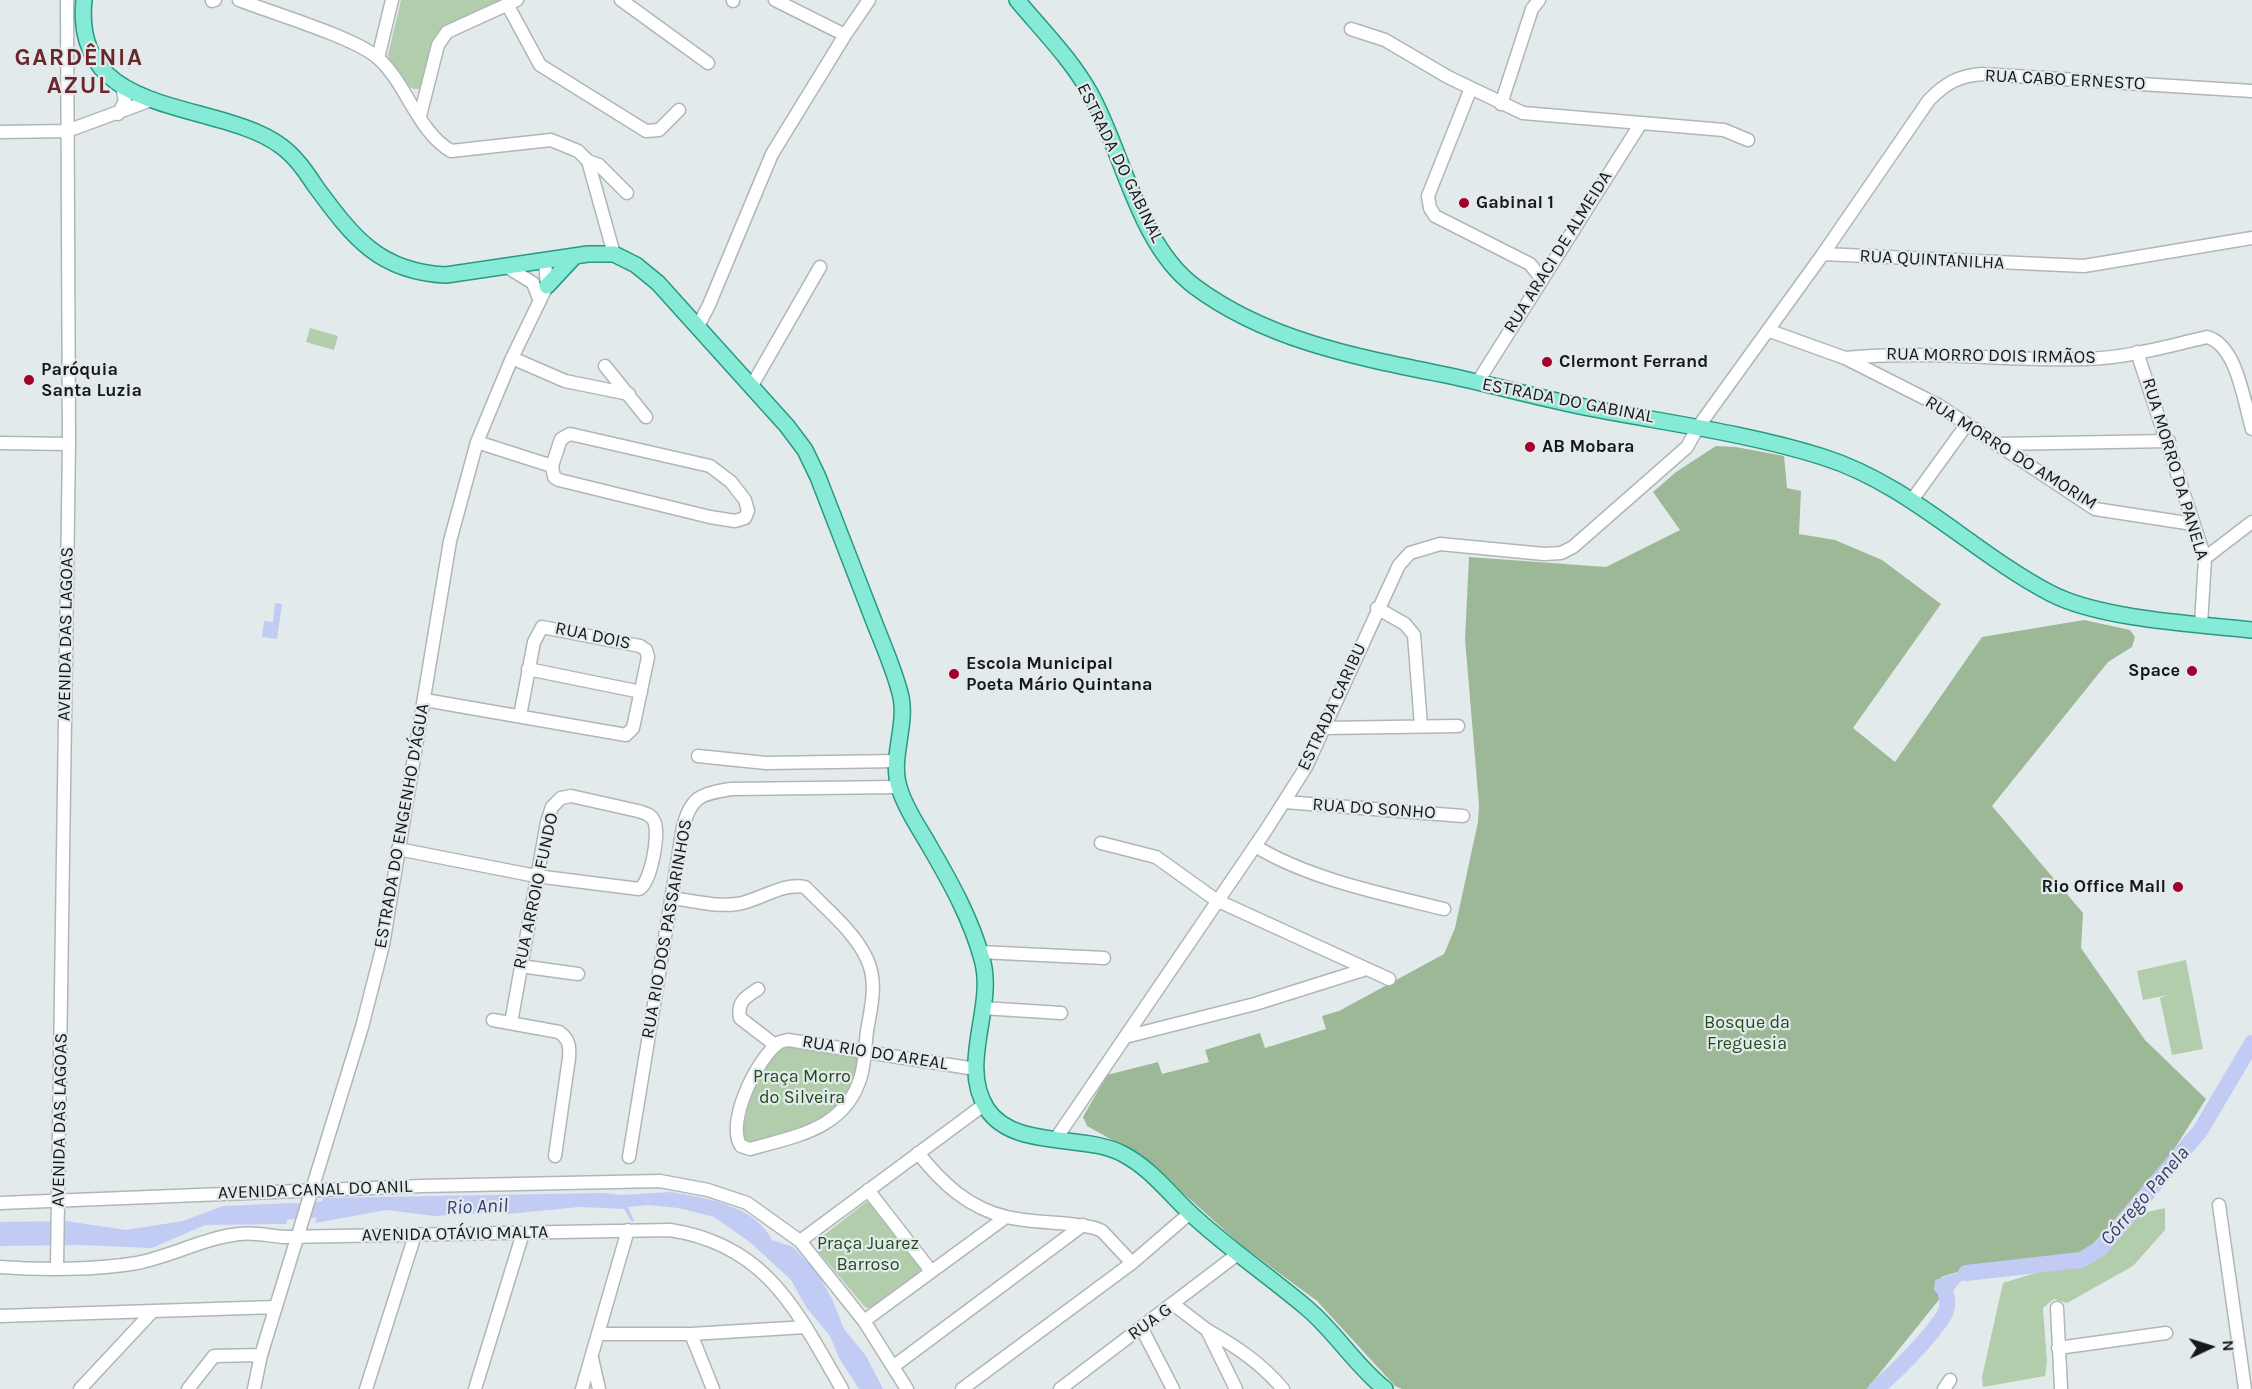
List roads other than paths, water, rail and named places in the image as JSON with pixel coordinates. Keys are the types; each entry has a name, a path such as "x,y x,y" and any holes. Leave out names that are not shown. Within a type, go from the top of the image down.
{"main road":[{"path":"84,0 84,29 88,48 97,63 122,86 259,134 279,144 292,155 350,233 386,260 423,274 446,275 574,256 614,254 636,265 658,283 805,450 818,477 901,699 897,761 898,788 954,888 980,952 985,988 976,1069 977,1083 985,1104 1000,1122 1027,1133 1055,1140 1095,1143 1123,1154 1153,1175 1190,1213 1307,1308 1385,1389"},
{"name":"ESTRADA DO GABINAL","path":"1017,0 1065,57 1089,92 1164,255 1190,283 1212,299 1254,320 1339,354 1477,382 1514,393 1698,427 1826,458 1912,500 2014,572 2052,594 2081,606 2252,630"},
{"path":"543,293 574,256"}],"street":[{"name":"AVENIDA DAS LAGOAS","path":"57,1268 69,444 67,0"},
{"path":"239,0 355,45 378,58 430,132 451,151 551,140 578,151 588,161 608,172 627,193"},
{"path":"378,58 392,0"},
{"path":"621,0 708,63"},
{"path":"775,0 845,35"},
{"path":"698,326 709,305 772,154 869,0"},
{"path":"1501,104 1532,9 1539,0"},
{"path":"420,116 438,45 447,32 512,2 534,58 553,75 646,131 659,130 680,110"},
{"path":"1351,29 1385,40 1448,77 1523,113 1724,130 1748,140"},
{"name":"RUA CABO ERNESTO","path":"1823,254 1929,100 1945,84 1962,76 1982,74 2252,91"},
{"path":"118,114 125,101 122,86"},
{"path":"1471,88 1428,196 1430,208 1435,216 1530,264 1541,278"},
{"path":"0,132 67,131 154,99"},
{"name":"RUA ARACI DE ALMEIDA","path":"1477,382 1551,261 1641,123"},
{"path":"588,161 614,254"},
{"name":"RUA QUINTANILHA","path":"1823,254 2084,266 2252,238"},
{"path":"1698,427 1770,331 1823,254"},
{"name":"ESTRADA DO ENGENHO D'ÁGUA","path":"254,1389 261,1355 362,1028 383,945 450,541 477,442 512,358 543,293 545,261"},
{"path":"1530,264 1551,261"},
{"path":"507,267 543,293"},
{"path":"751,387 820,267"},
{"name":"RUA MORRO DO AMORIM","path":"1770,331 1845,358 1938,405 2095,509 2193,524"},
{"name":"RUA MORRO DOIS IRMÃOS","path":"1845,358 1910,353 2087,359 2138,352 2207,337 2217,340 2226,348 2252,429"},
{"name":"RUA MORRO DA PANELA","path":"2138,352 2169,441 2205,558 2201,624"},
{"path":"512,358 565,381 629,394"},
{"path":"605,366 646,417"},
{"path":"1912,500 1967,424"},
{"name":"ESTRADA CARIBU","path":"1055,1140 1216,900 1285,802 1325,728 1377,608 1399,565 1410,552 1423,547 1456,544 1544,554 1561,553 1573,547 1687,447 1698,427"},
{"path":"564,435 710,466 731,482 745,500 747,511 744,518 735,521 699,514 559,480 554,477 552,466 564,435"},
{"path":"1996,444 2169,441"},
{"path":"477,442 552,466"},
{"path":"0,443 69,444"},
{"path":"2205,558 2252,522"},
{"path":"1377,608 1405,624 1414,635 1421,726"},
{"name":"RUA DOIS","path":"424,700 626,735 633,728 648,657 646,650 640,646 542,627 537,632 520,716"},
{"path":"528,669 641,692"},
{"path":"1325,728 1458,726"},
{"path":"698,756 759,763 897,761"},
{"name":"RUA RIO DOS PASSARINHOS","path":"629,1157 688,809 694,801 706,794 731,789 898,788"},
{"name":"RUA ARROIO FUNDO","path":"511,1023 536,876 552,807 561,798 571,796 649,814 654,821 656,831 650,877 645,886 631,890 536,876"},
{"name":"RUA DO SONHO","path":"1285,802 1463,816"},
{"path":"1101,843 1156,857 1216,900 1363,970 1389,979"},
{"path":"1255,846 1278,860 1295,866 1391,896 1444,909"},
{"path":"398,849 536,876"},
{"path":"672,898 723,905 739,904 788,888 805,887 858,943 868,961 874,991 864,1052"},
{"path":"980,952 1104,958"},
{"path":"520,966 578,974"},
{"path":"1125,1036 1255,1004 1363,970"},
{"name":"RUA RIO DO AREAL","path":"758,989 741,1000 738,1009 740,1018 775,1045"},
{"path":"982,1008 1061,1013"},
{"path":"493,1020 559,1032 566,1037 570,1046 555,1156"},
{"name":"RUA RIO DO AREAL","path":"864,1052 862,1074 854,1094 843,1111 828,1123 796,1137 750,1149 741,1146 735,1132 748,1084 775,1045 788,1040 976,1069"},
{"path":"800,1241 985,1104"},
{"path":"918,1153 942,1183 958,1195 1006,1217 1083,1226 1101,1231 1131,1263"},
{"name":"AVENIDA CANAL DO ANIL","path":"0,1203 59,1207 310,1193 660,1181 708,1190 747,1203 800,1241 864,1321 907,1389"},
{"path":"868,1190 931,1271"},
{"path":"2218,1205 2245,1389"},
{"path":"962,1389 1131,1263 1190,1213"},
{"path":"864,1321 1006,1217"},
{"path":"894,1366 1083,1226"},
{"path":"582,1389 628,1230"},
{"name":"AVENIDA OTÁVIO MALTA","path":"0,1267 57,1268 135,1263 174,1255 204,1242 240,1234 415,1235 670,1230 691,1234 730,1249 771,1279 786,1296 842,1389"},
{"path":"475,1389 523,1233"},
{"path":"366,1389 415,1235"},
{"name":"RUA G","path":"1060,1389 1239,1253"},
{"path":"1173,1304 1207,1330 1247,1353 1262,1365 1283,1389"},
{"path":"0,1316 276,1308"},
{"path":"2057,1308 2061,1389"},
{"path":"80,1389 152,1312"},
{"path":"599,1334 691,1334 806,1327"},
{"path":"1141,1327 1173,1389"},
{"path":"1207,1330 1236,1389"},
{"path":"2058,1348 2166,1333"},
{"path":"691,1334 713,1389"},
{"path":"188,1389 214,1356 261,1355"},
{"name":"ESTRADA DO ENGENHO D'ÁGUA","path":"246,1389 261,1355"},
{"path":"591,1358 599,1389"}],"water":[{"path":"275,603 282,604 277,639 262,637 264,621 273,622"},
{"path":"671,1192 714,1201 742,1211 764,1228 772,1240 793,1247 818,1274 832,1299 844,1329 866,1356 883,1389 859,1389 839,1358 830,1336 806,1307 791,1280 751,1243 714,1217 678,1208 649,1205 628,1207 634,1221 631,1221 624,1209 579,1207 508,1214 434,1216 386,1210 315,1223 323,1198 602,1193 622,1195"},
{"path":"293,1203 286,1224 205,1225 152,1248 79,1245 0,1246 0,1222 66,1221 126,1230 183,1221 223,1206"},
{"path":"1980,1265 1987,1270 1960,1282 1953,1293 1950,1307 1943,1316 1946,1303 1934,1290 1935,1280"}],"waterway":[{"name":"Córrego Panela","path":"1966,1273 2081,1260 2100,1249 2200,1131 2252,1043"},
{"name":"Rio Anil","path":"269,1213 342,1208"},
{"name":"Córrego Panela","path":"1876,1389 1929,1336 1946,1311 1946,1295"}],"place":[{"name":"Gabinal 1","path":"1464,203"},
{"name":"Clermont Ferrand","path":"1547,362"},
{"name":"Paróquia Santa Luzia","path":"29,380"},
{"name":"AB Mobara","path":"1530,447"},
{"name":"Space","path":"2192,671"},
{"name":"Escola Municipal Poeta Mário Quintana","path":"954,674"},
{"name":"Rio Office Mall","path":"2178,887"}],"district":[{"name":"GARDÊNIA AZUL","path":"79,72"}],"park label":[{"name":"Bosque da Freguesia","path":"1747,1033"},
{"name":"Praça Morro do Silveira","path":"802,1087"},
{"name":"Praça Juarez Barroso","path":"868,1254"}]}
